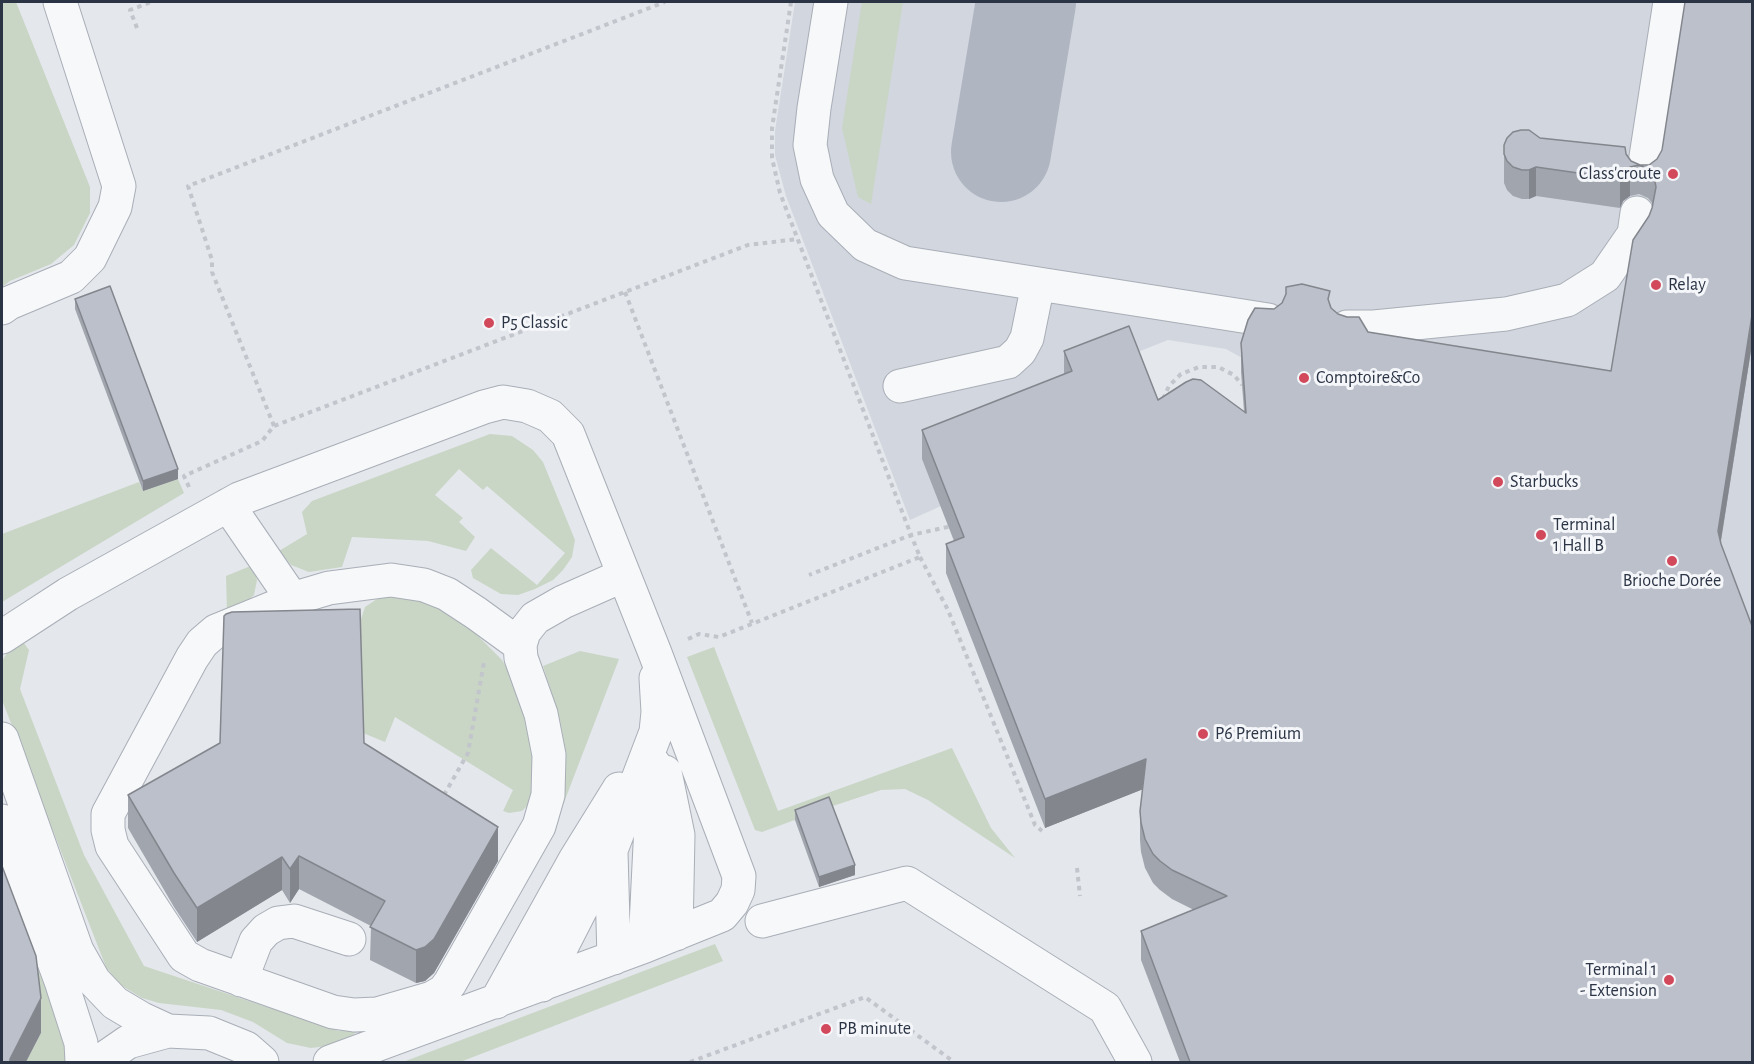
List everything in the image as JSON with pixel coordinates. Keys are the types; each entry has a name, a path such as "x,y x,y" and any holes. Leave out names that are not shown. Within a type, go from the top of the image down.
{"street":[{"path":"2,308 71,277 90,258 115,207 120,186 60,2"},
{"path":"831,2 810,145 817,179 833,214 865,245 905,263 1268,320"},
{"path":"1643,176 1670,2"},
{"path":"1347,327 1374,327 1506,314 1567,300 1605,276 1634,234 1637,213"},
{"path":"900,386 1008,362 1020,351 1028,338 1038,284"},
{"path":"2,637 68,594 238,499 484,406 503,402 527,406 550,416 568,434 655,653 739,876 738,890 732,903 722,915 614,958 330,1062"},
{"path":"228,505 293,600"},
{"path":"520,645 447,594 424,585 391,580 329,588 293,600 216,631 202,643 108,814 108,830 112,846 184,956 200,965 333,1012 354,1015 377,1014 432,998 444,991 529,845 539,826 548,795 549,755 541,714 522,658 520,645 524,632 535,618 624,575"},
{"path":"645,946 658,712 655,653"},
{"path":"542,985 611,850 656,732"},
{"path":"656,732 678,835 675,934"},
{"path":"496,1002 575,860 656,732"},
{"path":"2,740 77,951 94,981 116,1003 168,1031"},
{"path":"2,821 61,981 81,1043 82,1062"},
{"path":"611,850 614,958"},
{"path":"762,921 907,883 1105,1008 1135,1062"},
{"path":"241,980 256,941 266,930 278,923 294,921 349,939"},
{"path":"99,1062 128,1042 168,1031 209,1033 246,1048 262,1062"}],"path":[{"path":"137,28 130,10 152,2"},
{"path":"274,426 212,272 212,260 188,186 665,2"},
{"path":"791,2 772,128 772,158 780,193 911,535 948,610 1035,825 1042,831"},
{"path":"184,476 262,441 274,426 748,245 798,239"},
{"path":"625,292 752,623"},
{"path":"1165,410 1163,399 1169,386 1181,374 1199,367 1218,367 1234,375 1242,385"},
{"path":"809,575 911,535 958,524"},
{"path":"699,634 718,637 921,557"},
{"path":"1077,868 1080,896"},
{"path":"690,1062 865,997 954,1062"}],"shaded area":[{"path":"795,2 1752,2 1752,1054 1244,359 1226,349 1168,340 1130,355 946,519 941,506 910,520 786,196 775,155 775,131"}],"green space":[{"path":"16,2 90,187 90,213 74,245 51,264 10,281 2,287 2,3"},
{"path":"862,2 903,2 871,204 858,197 842,128"},
{"path":"490,434 512,436 533,450 543,462 575,540 572,557 553,580 518,595 501,594 473,578 471,570 491,548 537,585 565,553 487,486 483,490 459,469 435,495 463,518 459,522 475,537 466,551 428,541 352,537 342,567 309,572 291,565 279,551 307,534 302,512 312,501"},
{"path":"178,479 184,493 2,602 2,534 139,482 143,491"},
{"path":"253,565 257,580 254,595 241,607 227,612 226,576"},
{"path":"393,595 443,607 463,621 502,660 515,682 527,719 535,759 535,785 530,803 522,811 509,813 503,811 513,790 395,717 385,742 363,733 361,619 365,607 377,599"},
{"path":"23,642 29,650 20,689 84,855 144,966 339,1031 359,1031 335,1045 311,1048 287,1043 253,1022 221,1010 159,1003 142,998 119,984 106,967 2,700 2,661 7,653"},
{"path":"714,647 778,811 952,748 991,828 1015,858 928,800 905,789 881,790 762,832 755,830 687,657"},
{"path":"580,651 619,659 563,805 563,748 554,700 543,666"},
{"path":"2,855 71,1039 65,1062 26,1062 41,1033"},
{"path":"715,944 723,961 460,1062 403,1062"}],"building":[{"path":"1685,2 1752,2 1752,315 1718,531 1752,626 1752,1062 1190,1062 1141,931 1227,896 1172,870 1153,854 1145,839 1140,811 1146,759 1045,799 946,544 964,537 922,430 1072,371 1064,351 1129,326 1158,400 1186,382 1193,379 1201,380 1246,413 1241,343 1248,320 1255,308 1274,309 1282,303 1286,287 1302,284 1330,291 1328,299 1331,308 1347,317 1359,317 1368,332 1611,371 1633,240 1652,208 1656,187 1654,177 1648,169 1639,165 1623,172 1620,179 1536,167 1522,170 1513,167 1507,161 1504,145 1513,132 1529,130 1540,138 1625,147 1626,154 1631,161 1640,165 1649,165 1657,159 1662,150"},
{"path":"110,286 178,469 143,481 75,299"},
{"path":"360,609 364,743 498,827 434,939 425,947 416,950 370,927 385,901 299,856 290,869 282,857 197,908 128,795 220,743 224,616 226,614"},
{"path":"829,797 855,865 819,877 795,810"},
{"path":"2,866 36,956 41,998 10,1062 2,1062"}],"taxiway":[{"path":"1001,152 1026,2"}],"place":[{"name":"Class'croute","path":"1673,174"},
{"name":"Relay","path":"1656,285"},
{"name":"P5 Classic","path":"489,323"},
{"name":"Comptoire&Co","path":"1304,378"},
{"name":"Starbucks","path":"1498,482"},
{"name":"Terminal 1 Hall B","path":"1541,535"},
{"name":"Brioche Dorée","path":"1672,561"},
{"name":"P6 Premium","path":"1203,734"},
{"name":"Terminal 1 - Extension","path":"1669,980"},
{"name":"PB minute","path":"826,1029"}]}
